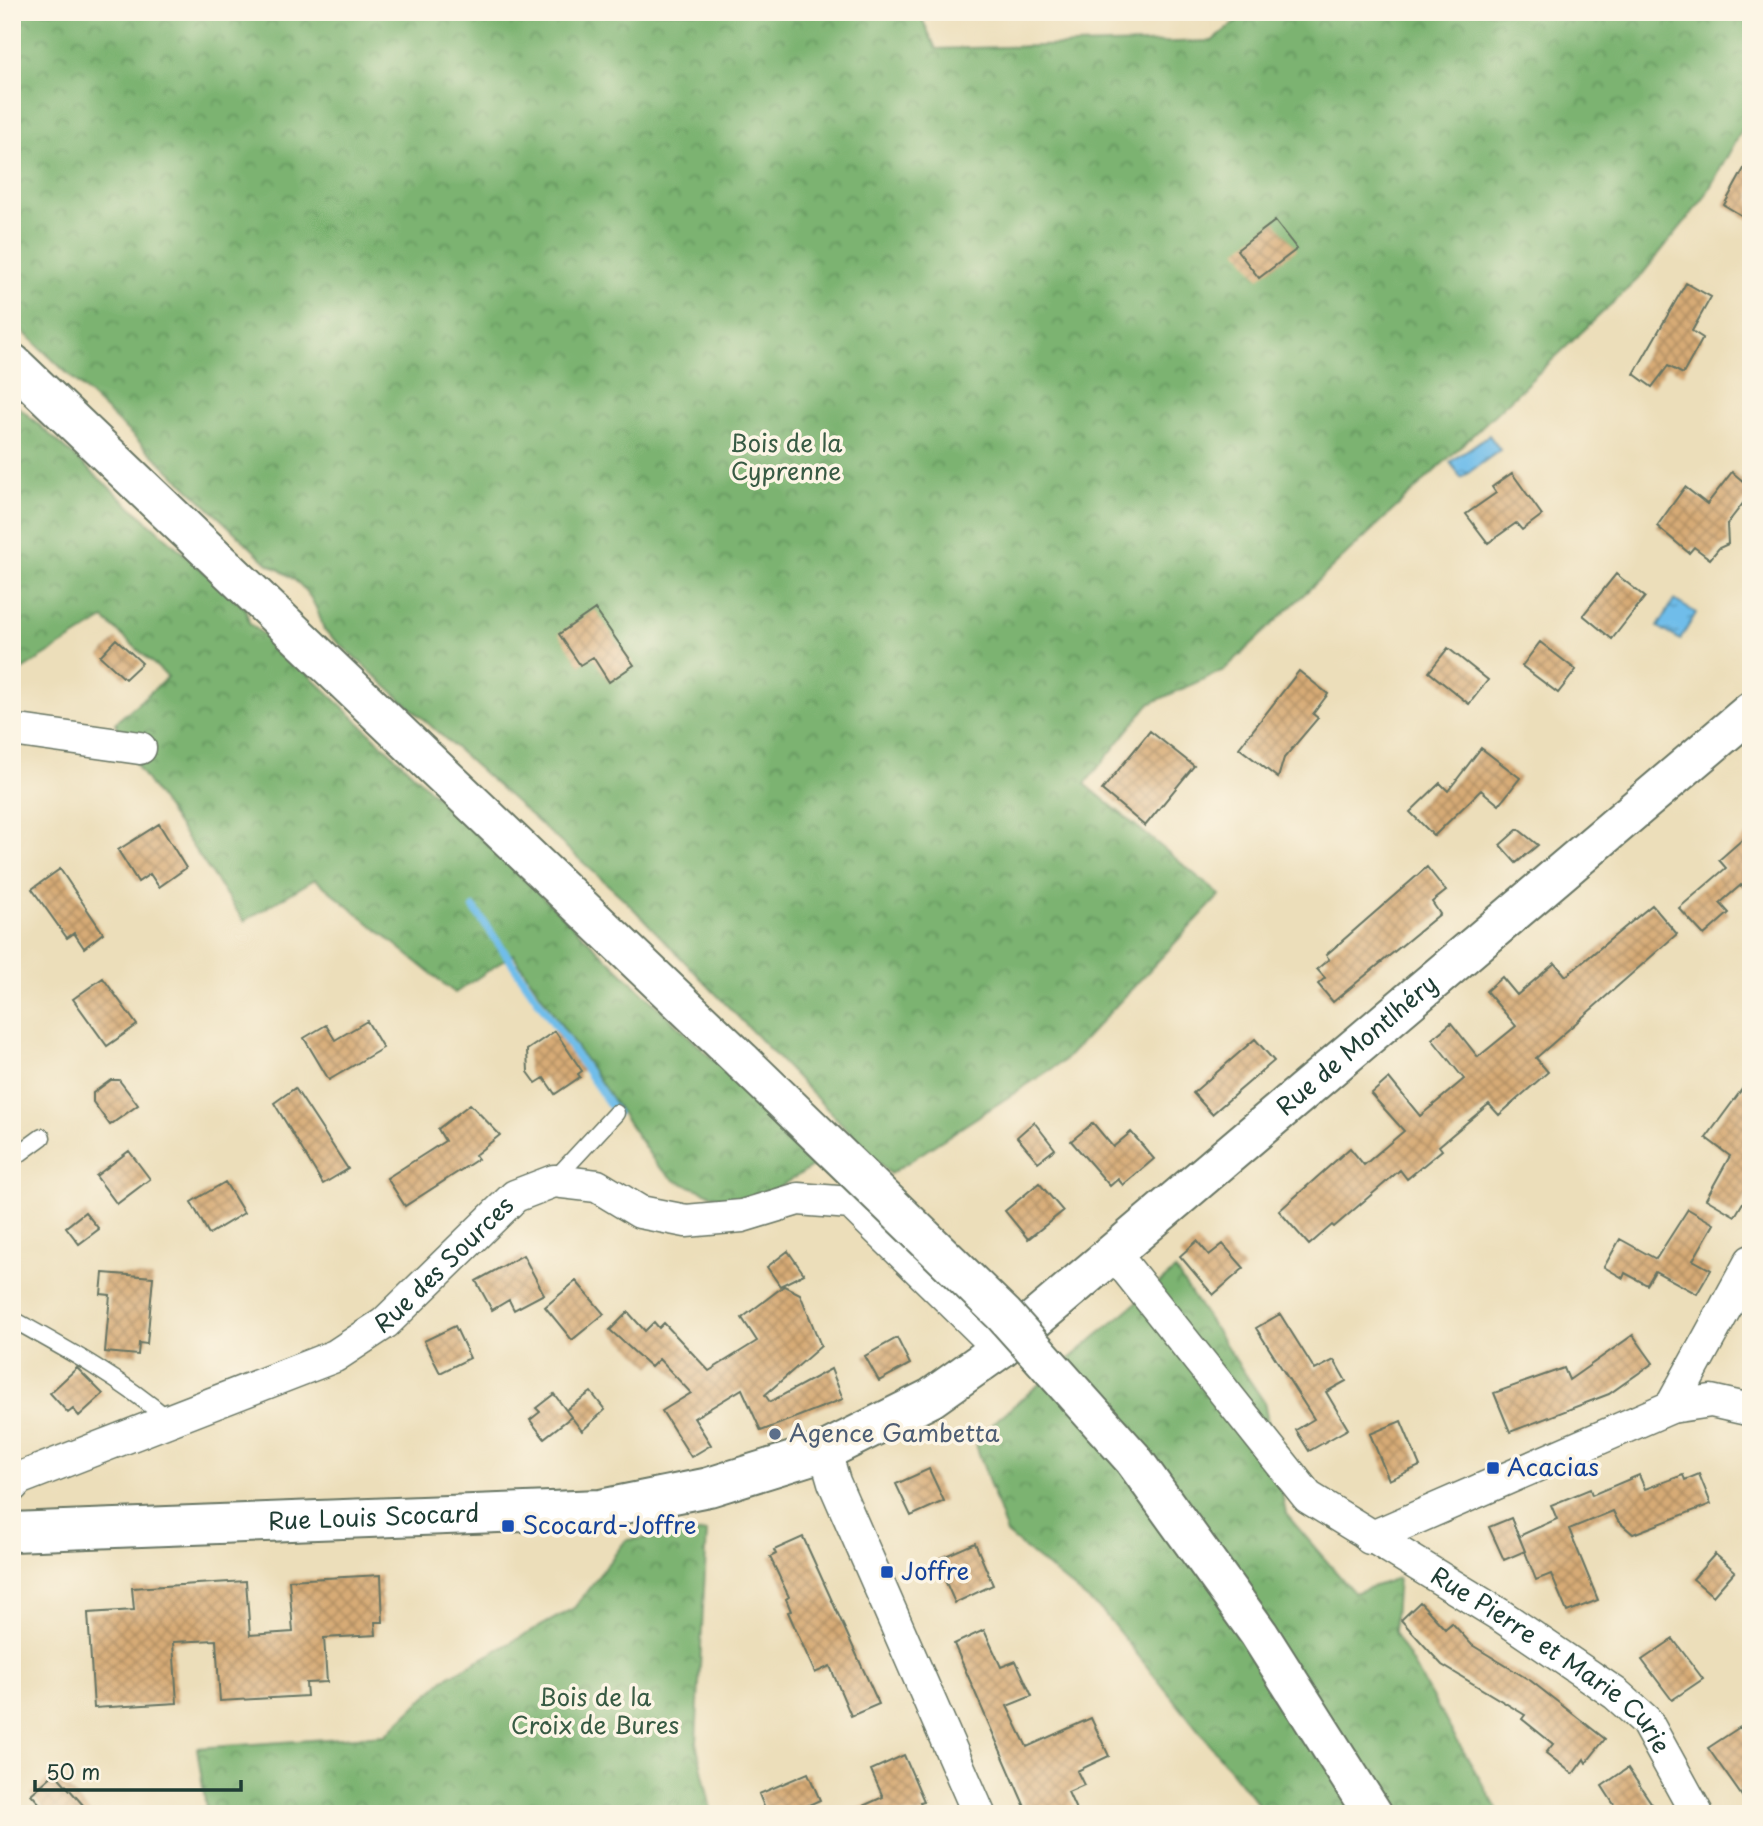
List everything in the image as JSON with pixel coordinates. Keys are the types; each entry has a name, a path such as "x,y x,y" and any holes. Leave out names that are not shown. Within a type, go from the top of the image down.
{"main road":[{"path":"12,363 1004,1315 1133,1459 1259,1634 1373,1814"},
{"name":"Rue de Montlhéry","path":"960,1377 1000,1349 1751,711"},
{"name":"Rue Louis Scocard","path":"12,1532 600,1509 709,1487 825,1451 880,1426 960,1377"}],"street":[{"path":"12,730 140,748"},
{"name":"Rue des Sources","path":"12,1486 18,1479 335,1356 385,1323 515,1196 554,1181 597,1186 640,1212 686,1221 734,1218 798,1199 851,1203 1000,1349"},
{"name":"Rue Pierre et Marie Curie","path":"1112,1252 1308,1497 1370,1538 1500,1615 1616,1693 1646,1721 1697,1814"},
{"path":"1671,1407 1751,1262"},
{"path":"1370,1538 1671,1407 1710,1401 1751,1410"},
{"path":"825,1451 839,1494 979,1814"}],"lane":[{"path":"554,1181 616,1113"},
{"path":"12,1159 42,1138"},
{"path":"12,1320 98,1366 136,1392 169,1420"}],"green space":[{"name":"Bois de la Cyprenne","path":"12,12 919,12 936,49 1212,41 1248,12 1751,12 1751,114 1704,198 1640,277 1224,670 1149,704 1085,784 1220,895 1065,1060 890,1174 625,900 324,630 311,597 297,582 267,563 12,321"},
{"path":"12,401 246,609 249,623 288,655 821,1162 744,1207 676,1181 657,1165 513,954 455,993 315,879 244,921 139,769 115,723 168,677 104,619 12,676"},
{"path":"1175,1270 1264,1402 1286,1514 1354,1593 1398,1578 1394,1632 1500,1814 1266,1814 1103,1612 1007,1534 974,1439"},
{"name":"Bois de la Croix de Bures","path":"707,1532 696,1742 712,1814 211,1814 206,1808 197,1748 385,1735 444,1679 574,1608 626,1540"}],"water":[{"path":"1489,435 1500,450 1461,478 1450,462"},
{"path":"1674,600 1696,613 1680,640 1658,627"}],"building":[{"path":"1751,156 1751,221 1724,205"},
{"path":"1275,221 1297,249 1259,278 1237,250"},
{"path":"1686,283 1711,297 1692,331 1703,338 1683,374 1668,366 1652,387 1634,374"},
{"path":"1732,472 1751,488 1751,493 1727,524 1728,544 1719,548 1710,559 1694,547 1689,553 1657,526 1685,487 1707,504"},
{"path":"1512,473 1542,515 1522,530 1516,523 1488,543 1466,514 1496,493 1492,487"},
{"path":"1616,574 1645,597 1612,639 1583,615"},
{"path":"595,609 634,665 609,682 593,657 580,665 559,634"},
{"path":"116,639 142,663 125,679 100,656"},
{"path":"1540,642 1576,670 1558,693 1522,666"},
{"path":"1448,648 1488,680 1469,704 1429,672"},
{"path":"1299,671 1328,694 1313,714 1318,718 1284,758 1278,778 1239,748"},
{"path":"1150,731 1194,766 1145,826 1102,790"},
{"path":"1481,748 1520,778 1499,805 1481,790 1434,836 1410,812 1440,783 1448,791"},
{"path":"159,824 186,868 159,887 150,874 138,882 118,850"},
{"path":"1518,829 1538,845 1516,863 1500,845"},
{"path":"1751,832 1751,896 1741,885 1720,903 1729,913 1704,935 1679,908 1726,868 1719,860"},
{"path":"1427,867 1446,891 1432,902 1440,914 1333,1002 1318,984 1325,978 1317,969 1329,959 1326,955"},
{"path":"60,869 103,933 84,948 74,933 67,938 32,889"},
{"path":"1652,905 1677,934 1536,1058 1548,1072 1499,1115 1489,1104 1439,1146 1442,1150 1407,1179 1400,1170 1309,1245 1279,1211 1350,1148 1364,1165 1404,1131 1371,1094 1389,1078 1420,1116 1464,1079 1432,1039 1451,1023 1478,1057 1516,1026 1486,991 1502,977 1517,995 1555,963 1566,976"},
{"path":"103,978 137,1025 107,1046 73,999"},
{"path":"367,1021 383,1048 329,1080 304,1038 326,1025 335,1040"},
{"path":"555,1031 582,1071 578,1074 580,1077 555,1094 544,1078 536,1083 528,1072 527,1050"},
{"path":"1255,1039 1274,1061 1212,1114 1193,1093"},
{"path":"1751,1077 1751,1189 1735,1216 1706,1199 1730,1156 1706,1138"},
{"path":"111,1080 119,1080 138,1105 110,1125 93,1102 93,1093"},
{"path":"295,1088 348,1169 323,1184 274,1103"},
{"path":"470,1104 500,1135 475,1155 478,1159 405,1206 387,1178 445,1141 438,1129"},
{"path":"1034,1122 1055,1149 1038,1162 1017,1137"},
{"path":"1093,1123 1113,1147 1131,1132 1154,1159 1123,1185 1118,1179 1110,1186 1071,1141"},
{"path":"129,1151 150,1179 117,1204 96,1176"},
{"path":"225,1182 244,1213 209,1234 191,1202"},
{"path":"1039,1183 1063,1211 1028,1239 1005,1211"},
{"path":"1688,1209 1714,1224 1693,1260 1711,1270 1697,1294 1655,1271 1647,1285 1625,1273 1623,1278 1604,1267 1620,1239 1656,1259"},
{"path":"85,1212 99,1229 79,1244 66,1227"},
{"path":"1197,1241 1209,1255 1223,1244 1244,1268 1213,1295 1180,1256"},
{"path":"788,1251 804,1274 780,1286 767,1267"},
{"path":"523,1255 544,1294 514,1310 509,1300 492,1310 476,1281"},
{"path":"103,1273 153,1277 147,1344 139,1343 138,1355 105,1352 110,1295 101,1294"},
{"path":"576,1281 604,1314 572,1340 545,1307"},
{"path":"784,1286 800,1294 821,1346 765,1395 770,1402 831,1369 843,1399 761,1431 742,1389 694,1418 711,1445 691,1457 662,1411 691,1393 659,1359 651,1367 610,1330 628,1312 645,1331 654,1322 659,1328 664,1323 709,1371 757,1341 742,1318"},
{"path":"1280,1314 1315,1370 1334,1360 1346,1381 1326,1392 1348,1429 1309,1451 1296,1430 1314,1419 1256,1328"},
{"path":"455,1326 470,1358 440,1373 424,1341"},
{"path":"1633,1335 1653,1363 1609,1394 1510,1432 1494,1393 1564,1368 1569,1380"},
{"path":"897,1338 910,1364 879,1381 865,1356"},
{"path":"77,1368 103,1394 79,1416 73,1409 68,1413 50,1393"},
{"path":"591,1392 605,1410 582,1431 566,1410"},
{"path":"554,1394 571,1417 544,1438 530,1420 540,1412 536,1408"},
{"path":"1401,1421 1420,1466 1389,1480 1370,1434"},
{"path":"929,1469 944,1501 911,1516 896,1484"},
{"path":"1699,1474 1711,1504 1633,1534 1618,1521 1613,1511 1569,1529 1598,1600 1567,1612 1551,1574 1536,1580 1519,1536 1557,1519 1551,1505 1590,1489 1592,1495 1639,1475 1645,1489 1683,1475 1685,1480"},
{"path":"1511,1518 1525,1551 1504,1560 1489,1527"},
{"path":"803,1537 879,1704 851,1716 830,1666 815,1673 788,1612 791,1611 786,1599 789,1597 770,1557 776,1554 774,1550"},
{"path":"975,1543 993,1585 955,1603 936,1560"},
{"path":"1715,1554 1735,1571 1713,1596 1693,1579"},
{"path":"381,1575 383,1622 375,1622 376,1635 324,1638 327,1682 306,1683 307,1696 220,1701 216,1640 173,1642 177,1703 94,1708 88,1613 134,1610 132,1588 246,1581 250,1635 293,1632 289,1580"},
{"path":"1420,1602 1445,1629 1452,1623 1472,1645 1531,1681 1605,1739 1586,1763 1584,1759 1573,1774 1546,1753 1553,1744 1522,1719 1525,1715 1442,1665 1401,1620"},
{"path":"984,1630 1001,1667 1016,1661 1032,1696 1007,1706 1027,1747 1091,1718 1109,1756 1077,1771 1084,1785 1068,1792 1078,1814 1028,1814 954,1644"},
{"path":"1673,1639 1703,1679 1672,1700 1642,1660"},
{"path":"1740,1727 1751,1743 1751,1809 1708,1748"},
{"path":"904,1755 924,1801 920,1802 925,1814 845,1814 883,1797 871,1770"},
{"path":"1628,1768 1652,1804 1633,1814 1620,1814 1602,1786"},
{"path":"55,1773 91,1814 49,1814 31,1794"},
{"path":"808,1773 820,1800 789,1814 767,1814 759,1794"}],"waterway":[{"path":"474,908 616,1113"}],"place":[{"name":"Agence Gambetta","path":"775,1434"},
{"name":"Acacias","path":"1493,1468"},
{"name":"Scocard-Joffre","path":"508,1526"},
{"name":"Joffre","path":"887,1572"}]}
